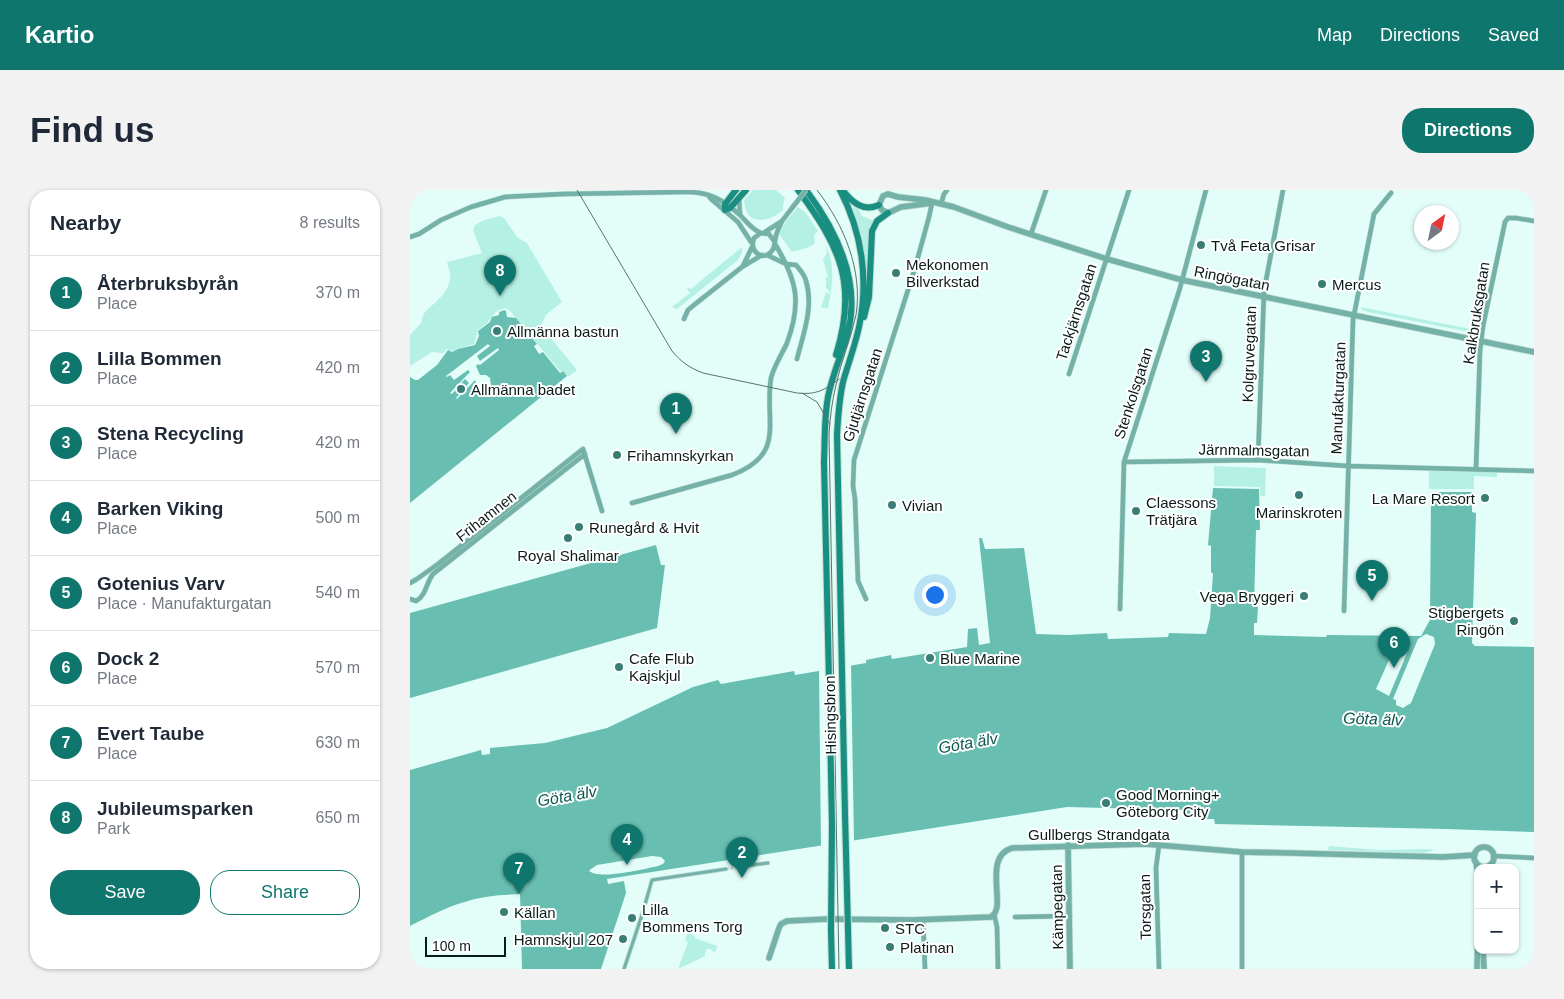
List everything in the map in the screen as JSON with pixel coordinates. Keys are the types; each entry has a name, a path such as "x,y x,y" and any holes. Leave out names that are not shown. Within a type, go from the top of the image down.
{"main road":[{"path":"727,207 736,190"},
{"path":"727,207 746,190"},
{"path":"798,190 828,234 844,278 845,313 840,344 833,365 832,378"},
{"path":"806,190 823,215 841,250 848,269 851,286 851,310 848,331 832,378"},
{"path":"841,190 852,202 859,206 871,208 879,205"},
{"path":"841,190 856,229 862,262 862,315 859,330"},
{"path":"859,330 870,297 872,231 877,221 888,213"},
{"name":"Hisingsbron","path":"849,969 836,461 840,397 859,330"},
{"name":"Hisingsbron","path":"832,378 826,408 824,462 828,575 832,825 832,969"}],"street":[{"path":"704,190 708,194"},
{"path":"742,267 754,236 763,233 782,220 806,190"},
{"path":"942,204 946,190"},
{"path":"1031,234 1046,190"},
{"name":"Tackjärnsgatan","path":"1069,374 1130,190"},
{"name":"Stenkolsgatan","path":"1120,609 1124,462 1182,280 1206,190"},
{"name":"Kolgruvegatan","path":"1258,460 1264,297 1283,190"},
{"path":"410,237 471,207 505,197 554,194 689,192 713,196 740,215 752,229 771,235 795,287 795,304 793,321 787,342 772,376 769,442 761,456 748,469 732,476 632,503"},
{"name":"Ringögatan","path":"879,205 882,193 925,200 1151,273 1534,352"},
{"name":"Manufakturgatan","path":"1344,612 1353,315 1374,214 1391,193"},
{"path":"739,198 740,215"},
{"name":"Ringögatan","path":"888,213 901,207 932,202"},
{"name":"Gjutjärnsgatan","path":"866,599 858,581 855,499 852,479 854,460 915,268 932,202"},
{"path":"879,205 882,210 888,213"},
{"path":"727,207 756,252 786,264 796,265 806,280 809,293 808,317 797,359"},
{"name":"Kalkbruksgatan","path":"1476,469 1479,356 1504,222 1508,218 1534,221"},
{"path":"684,319 688,310 742,267 772,251 782,220"},
{"name":"Frihamnen","path":"410,583 438,564 583,449 585,454 433,574 421,598 416,601 410,599"},
{"path":"585,454 602,511"},
{"name":"Järnmalmsgatan","path":"1124,462 1258,460 1348,466 1534,471"},
{"name":"Gullbergs Strandgata","path":"994,914 998,902 998,859 1012,848 1159,845 1242,852 1443,857 1475,855 1478,849 1483,847 1490,850 1493,856 1534,858"},
{"name":"Torsgatan","path":"1159,845 1156,868 1159,969"},
{"name":"Kämpegatan","path":"1068,846 1070,969"},
{"path":"1242,852 1242,969"},
{"path":"1475,855 1476,862 1478,864"},
{"path":"1490,864 1493,856"},
{"path":"746,866 768,863"},
{"path":"624,969 652,880 726,869"},
{"path":"769,958 777,931 781,924 787,921 988,918 994,914 997,927 998,969"},
{"path":"1015,917 1070,916"},
{"path":"923,919 925,969"},
{"path":"1477,954 1477,969"},
{"path":"1483,954 1484,969"}],"shaded area":[{"path":"753,190 776,190 785,198 783,210 764,220 758,220 748,215 744,200"},
{"path":"798,207 806,213 818,231 814,235 815,243 813,245 792,252 779,234 786,221"},
{"path":"854,207 858,209 862,216 874,221 868,236 867,283 864,254"},
{"path":"500,216 505,219 517,237 527,243 562,302 546,315 541,326 577,370 568,377 563,371 560,371 510,311 505,308 497,311 478,330 474,344 451,351 447,349 443,353 432,352 410,366 410,335 421,323 426,311 441,297 447,288 450,272 447,262 482,253 473,230 475,225 484,220"},
{"path":"826,246 831,261 832,285 828,308 821,308 826,292 830,294 826,288 826,277 828,277 823,260 827,253"},
{"path":"742,247 742,253 738,260 677,309 672,307 690,293 687,289 691,289"},
{"path":"1361,307 1475,330 1476,332 1368,312 1362,310"},
{"path":"1214,466 1266,468 1265,496 1260,496 1260,487 1214,486"},
{"path":"1429,471 1497,472 1497,477 1474,476 1474,489 1429,489"},
{"path":"1329,846 1379,850 1435,850 1424,853 1328,850"},
{"path":"688,933 695,936 695,938 717,946 716,951 713,952 711,949 707,949 705,956 678,969 688,942 685,940"}],"water":[{"path":"504,310 507,317 516,318 537,344 534,346 539,354 543,352 560,373 563,371 567,376 410,503 410,377 418,380 437,365 448,350 452,352 475,345 479,336 478,331 490,322 492,317 499,315 499,311"},
{"name":"Göta älv","path":"1213,488 1259,489 1260,530 1256,530 1254,606 1258,607 1257,623 1254,623 1254,635 1326,637 1327,635 1421,636 1430,620 1431,492 1472,492 1472,512 1476,513 1472,643 1475,646 1534,647 1534,832 1215,824 1214,819 1200,819 1200,817 1192,816 1192,814 1184,814 1184,810 1067,807 607,879 608,884 624,881 626,893 601,969 522,969 520,894 492,896 458,904 410,926 410,770 481,750 482,755 490,754 490,748 545,743 607,728 693,687 718,680 721,684 794,671 795,675 866,663 866,660 891,655 892,659 967,647 968,629 977,628 979,645 990,643 979,538 982,538 985,549 1024,548 1036,634 1107,633 1108,639 1168,637 1169,633 1206,634 1210,618 1213,574 1211,572 1211,546 1208,545","holes":["1426,634 1434,637 1435,644 1411,703 1403,708 1396,705 1396,700 1393,699 1418,639","1397,642 1410,646 1389,696 1376,689","652,856 661,857 665,861 658,866 612,874 589,871 597,865"]},
{"path":"656,545 661,565 665,565 657,628 410,698 410,613"}],"pier":[{"path":"488,344 490,346 477,356 480,361 498,348 499,350 476,366 480,375 486,375 490,378 491,386 487,390 482,391 477,388 475,380 457,399 469,383 465,379 452,394 450,393 470,372 468,370 454,380 450,375 446,376"},
{"path":"851,663 854,843 821,848 819,668"}],"tunnel":[{"path":"726,869 745,866"}],"tram line":[{"path":"577,190 672,351 686,364 703,373 797,393 819,391 829,387 839,379"},
{"path":"817,190 843,233 854,265 857,281 856,315 835,391 829,434 839,969"},
{"path":"802,393 817,402 830,424"}],"place":[{"name":"Två Feta Grisar","path":"1201,245"},
{"name":"Mekonomen Bilverkstad","path":"896,273"},
{"name":"Mercus","path":"1322,284"},
{"name":"Jubileumsparken","path":"500,296"},
{"name":"Allmänna bastun","path":"497,331"},
{"name":"Stena Recycling","path":"1206,382"},
{"name":"Allmänna badet","path":"461,389"},
{"name":"Återbruksbyrån","path":"676,434"},
{"name":"Frihamnskyrkan","path":"617,455"},
{"name":"Marinskroten","path":"1299,495"},
{"name":"La Mare Resort","path":"1485,498"},
{"name":"Vivian","path":"892,505"},
{"name":"Claessons Trätjära","path":"1136,511"},
{"name":"Runegård & Hvit","path":"579,527"},
{"name":"Royal Shalimar","path":"568,538"},
{"name":"Vega Bryggeri","path":"1304,596"},
{"name":"Gotenius Varv","path":"1372,601"},
{"name":"Stigbergets Ringön","path":"1514,621"},
{"name":"Blue Marine","path":"930,658"},
{"name":"Cafe Flub Kajskjul","path":"619,667"},
{"name":"Dock 2","path":"1394,668"},
{"name":"Good Morning+ Göteborg City","path":"1106,803"},
{"name":"Barken Viking","path":"627,865"},
{"name":"Lilla Bommen","path":"742,878"},
{"name":"Evert Taube","path":"519,894"},
{"name":"Källan","path":"504,912"},
{"name":"Lilla Bommens Torg","path":"632,918"},
{"name":"STC","path":"885,928"},
{"name":"Hamnskjul 207","path":"623,939"},
{"name":"Platinan","path":"890,947"}]}
